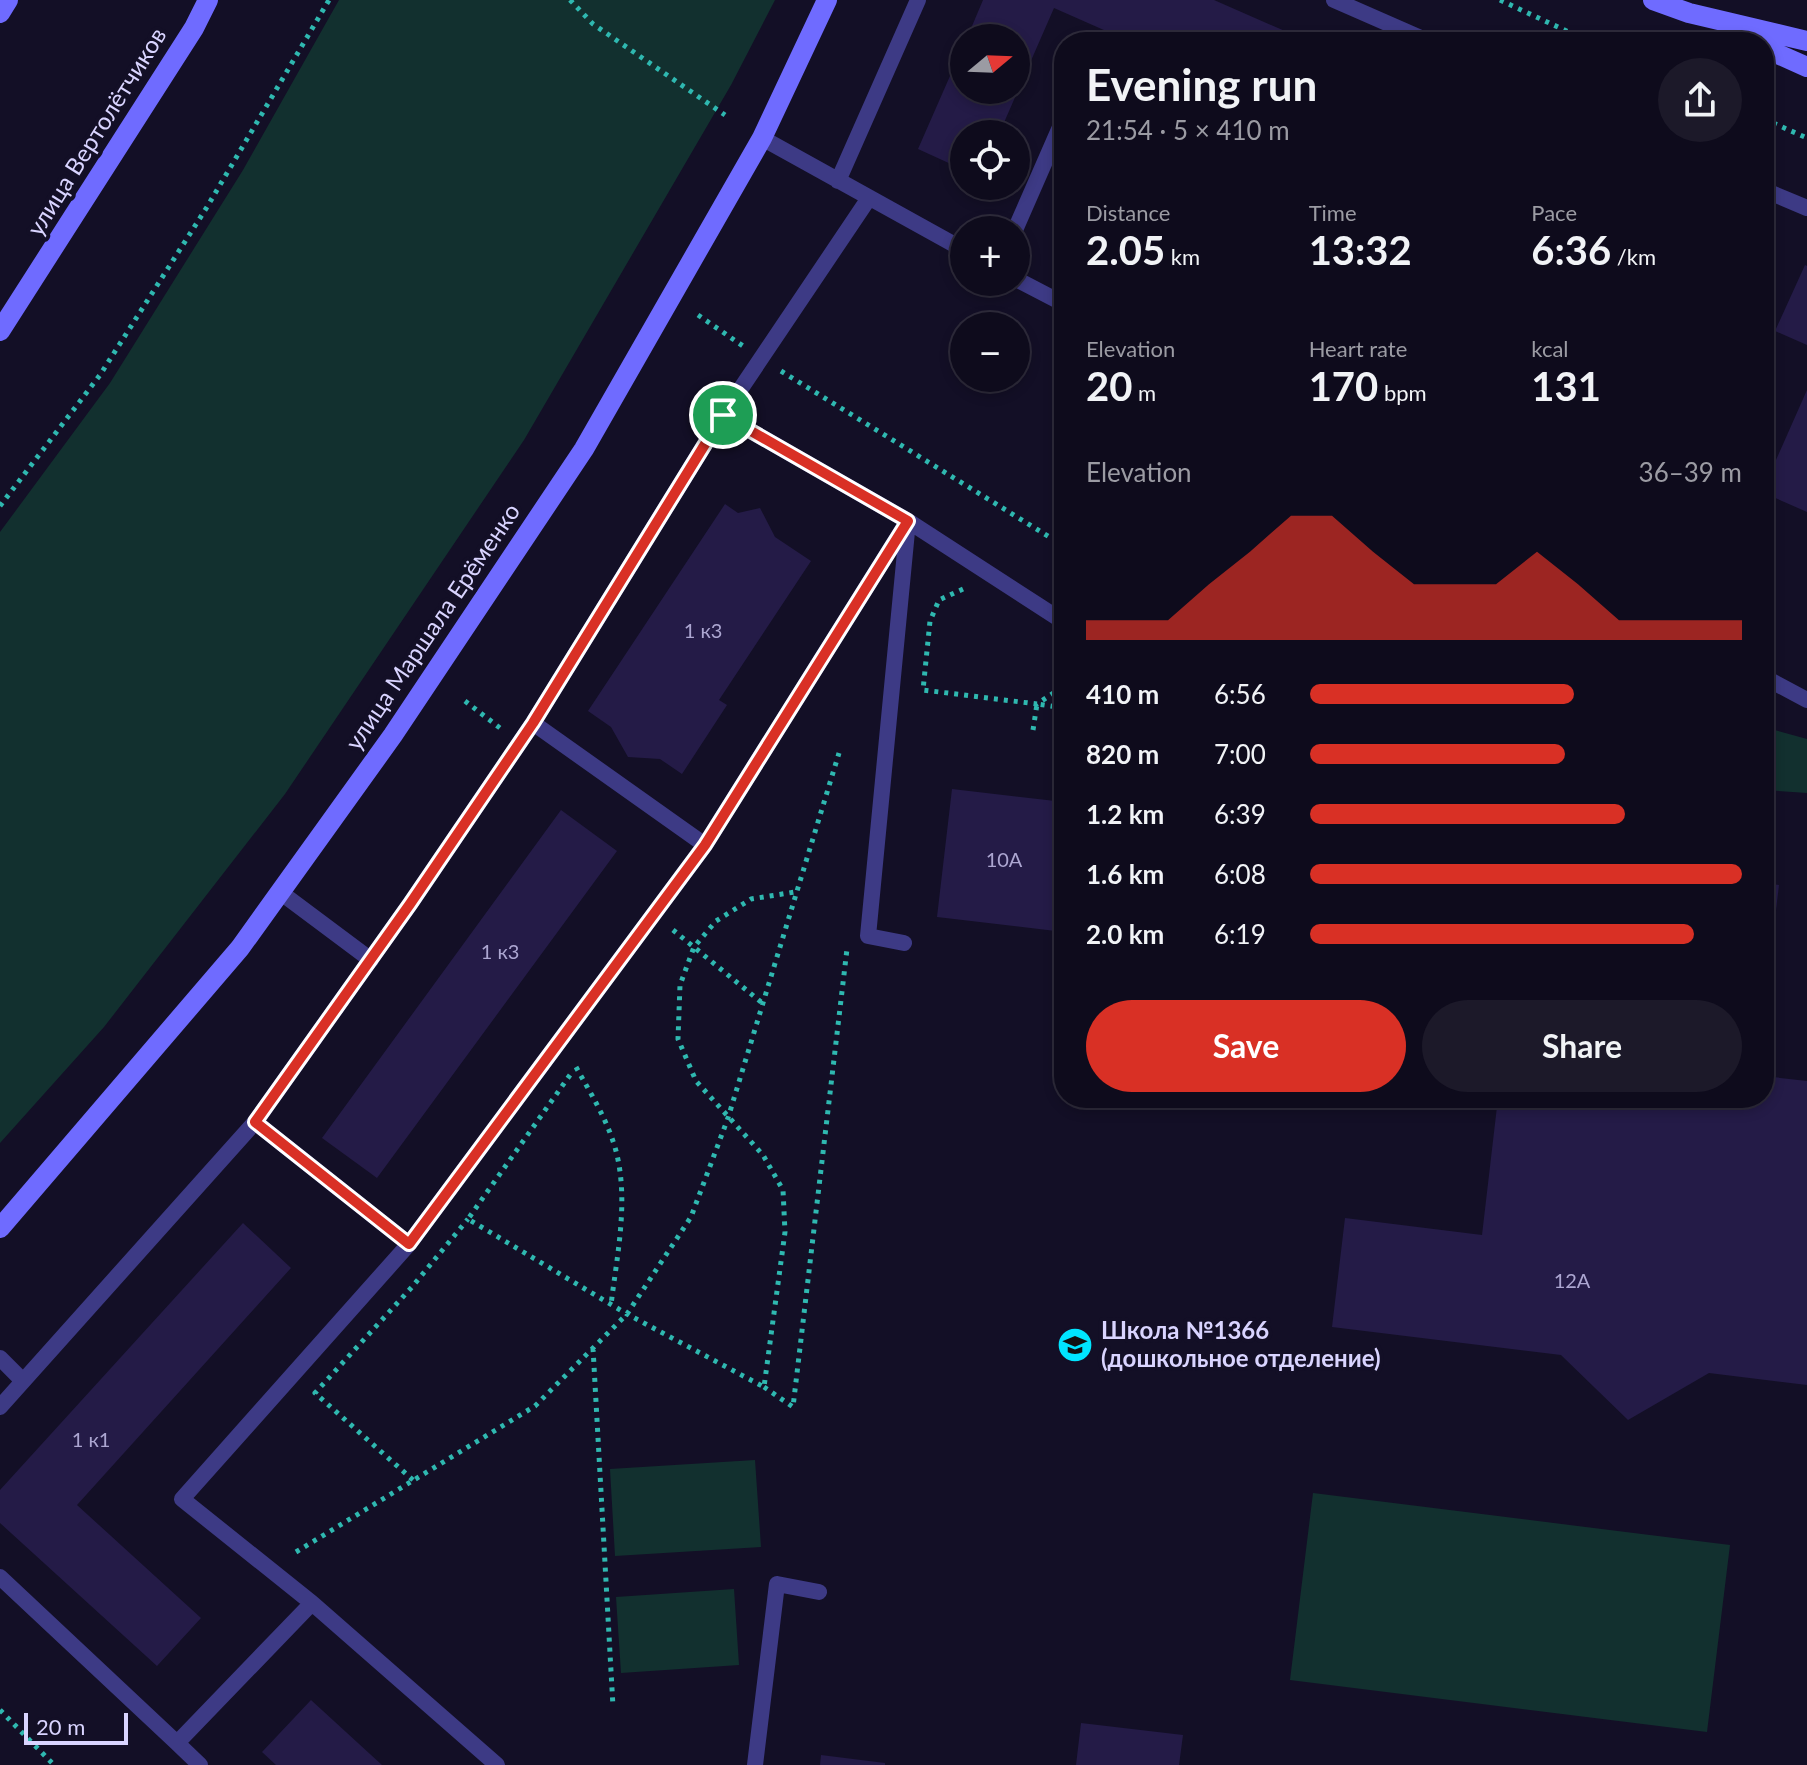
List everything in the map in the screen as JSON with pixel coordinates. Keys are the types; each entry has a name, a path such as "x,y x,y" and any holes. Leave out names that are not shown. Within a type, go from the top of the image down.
{"street":[{"path":"0,13 8,0"},
{"name":"улица Вертолётчиков","path":"0,331 194,28 208,0"},
{"name":"улица Маршала Ерёменко","path":"0,1228 240,948 393,735 584,449 762,138 827,0"},
{"path":"1653,0 1730,32"},
{"path":"1689,13 1769,32"},
{"path":"1774,33 1807,41"},
{"path":"1774,52 1807,67"}],"lane":[{"path":"838,181 918,0"},
{"path":"1334,0 1407,32"},
{"path":"762,138 950,242"},
{"path":"1021,216 1054,141"},
{"path":"1774,194 1807,208"},
{"path":"0,1407 255,1122 520,743 723,415 869,198"},
{"path":"1030,286 1054,299"},
{"path":"723,415 908,521 1054,616"},
{"path":"497,1765 312,1603 182,1499 409,1244 705,845 908,521"},
{"path":"904,943 868,936 908,521"},
{"path":"1774,682 1807,700"},
{"path":"533,723 705,845"},
{"path":"280,892 371,960"},
{"path":"255,1122 409,1244"},
{"path":"0,1358 22,1380"},
{"path":"0,1577 200,1765"},
{"path":"755,1765 777,1584 819,1592"},
{"path":"177,1743 312,1603"}],"path":[{"path":"0,506 108,362 207,207 329,0"},
{"path":"570,0 593,24 725,115"},
{"path":"1500,0 1569,32"},
{"path":"1774,123 1807,138"},
{"path":"698,315 761,358"},
{"path":"798,382 1054,540"},
{"path":"971,589 961,589 939,600 930,621 923,690 1054,707"},
{"path":"1033,730 1037,704 1054,693"},
{"path":"465,701 520,743"},
{"path":"296,1552 535,1406 627,1314 691,1217 728,1118 839,753"},
{"path":"764,1387 785,1232 783,1190 763,1155 696,1081 678,1039 680,985 694,947 716,921 751,899 795,892"},
{"path":"672,930 761,1002"},
{"path":"468,1219 611,1305 764,1387 793,1407 849,934"},
{"path":"413,1480 315,1393 412,1287 468,1219 584,1055"},
{"path":"576,1067 598,1105 616,1150 623,1197 611,1305"},
{"path":"593,1348 613,1707"},
{"path":"0,1710 54,1765"}],"green space":[{"path":"339,0 775,0 731,85 524,440 285,794 104,1027 0,1143 0,532 110,383 243,170"},
{"path":"1774,730 1807,739 1807,793 1774,791"},
{"path":"755,1460 761,1547 615,1556 610,1469"},
{"path":"1313,1493 1730,1545 1707,1732 1290,1680"},
{"path":"734,1589 739,1665 621,1673 616,1597"}],"building":[{"path":"983,0 1214,0 1287,32 1108,32 1054,8 1030,63 1030,24 973,24"},
{"path":"950,76 950,104 1012,104 1005,120 950,120 950,164 918,149"},
{"path":"1807,266 1807,345 1775,331"},
{"path":"1807,390 1807,512 1774,497 1774,464"},
{"path":"725,504 738,513 760,508 775,537 811,561 719,700 727,705 682,774 660,759 628,757 611,727 588,711"},
{"path":"952,789 1054,801 1054,931 937,917"},
{"path":"561,810 617,851 377,1178 322,1138"},
{"path":"1774,884 1779,885 1774,927"},
{"path":"1774,1077 1807,1081 1807,1385 1709,1373 1628,1420 1561,1355 1332,1327 1345,1218 1482,1235 1497,1108 1774,1108"},
{"path":"243,1223 291,1268 77,1505 201,1618 157,1666 0,1523 0,1490"},
{"path":"311,1700 382,1765 276,1765 262,1752"},
{"path":"1081,1723 1183,1735 1179,1765 1076,1765"},
{"path":"821,1755 885,1763 885,1765 820,1765"}],"place":[{"name":"Школа №1366 (дошкольное отделение)","path":"1075,1345"}],"route":[{"path":"723,415 908,521 705,845 409,1244 255,1122 410,904 533,723 723,415"}]}
